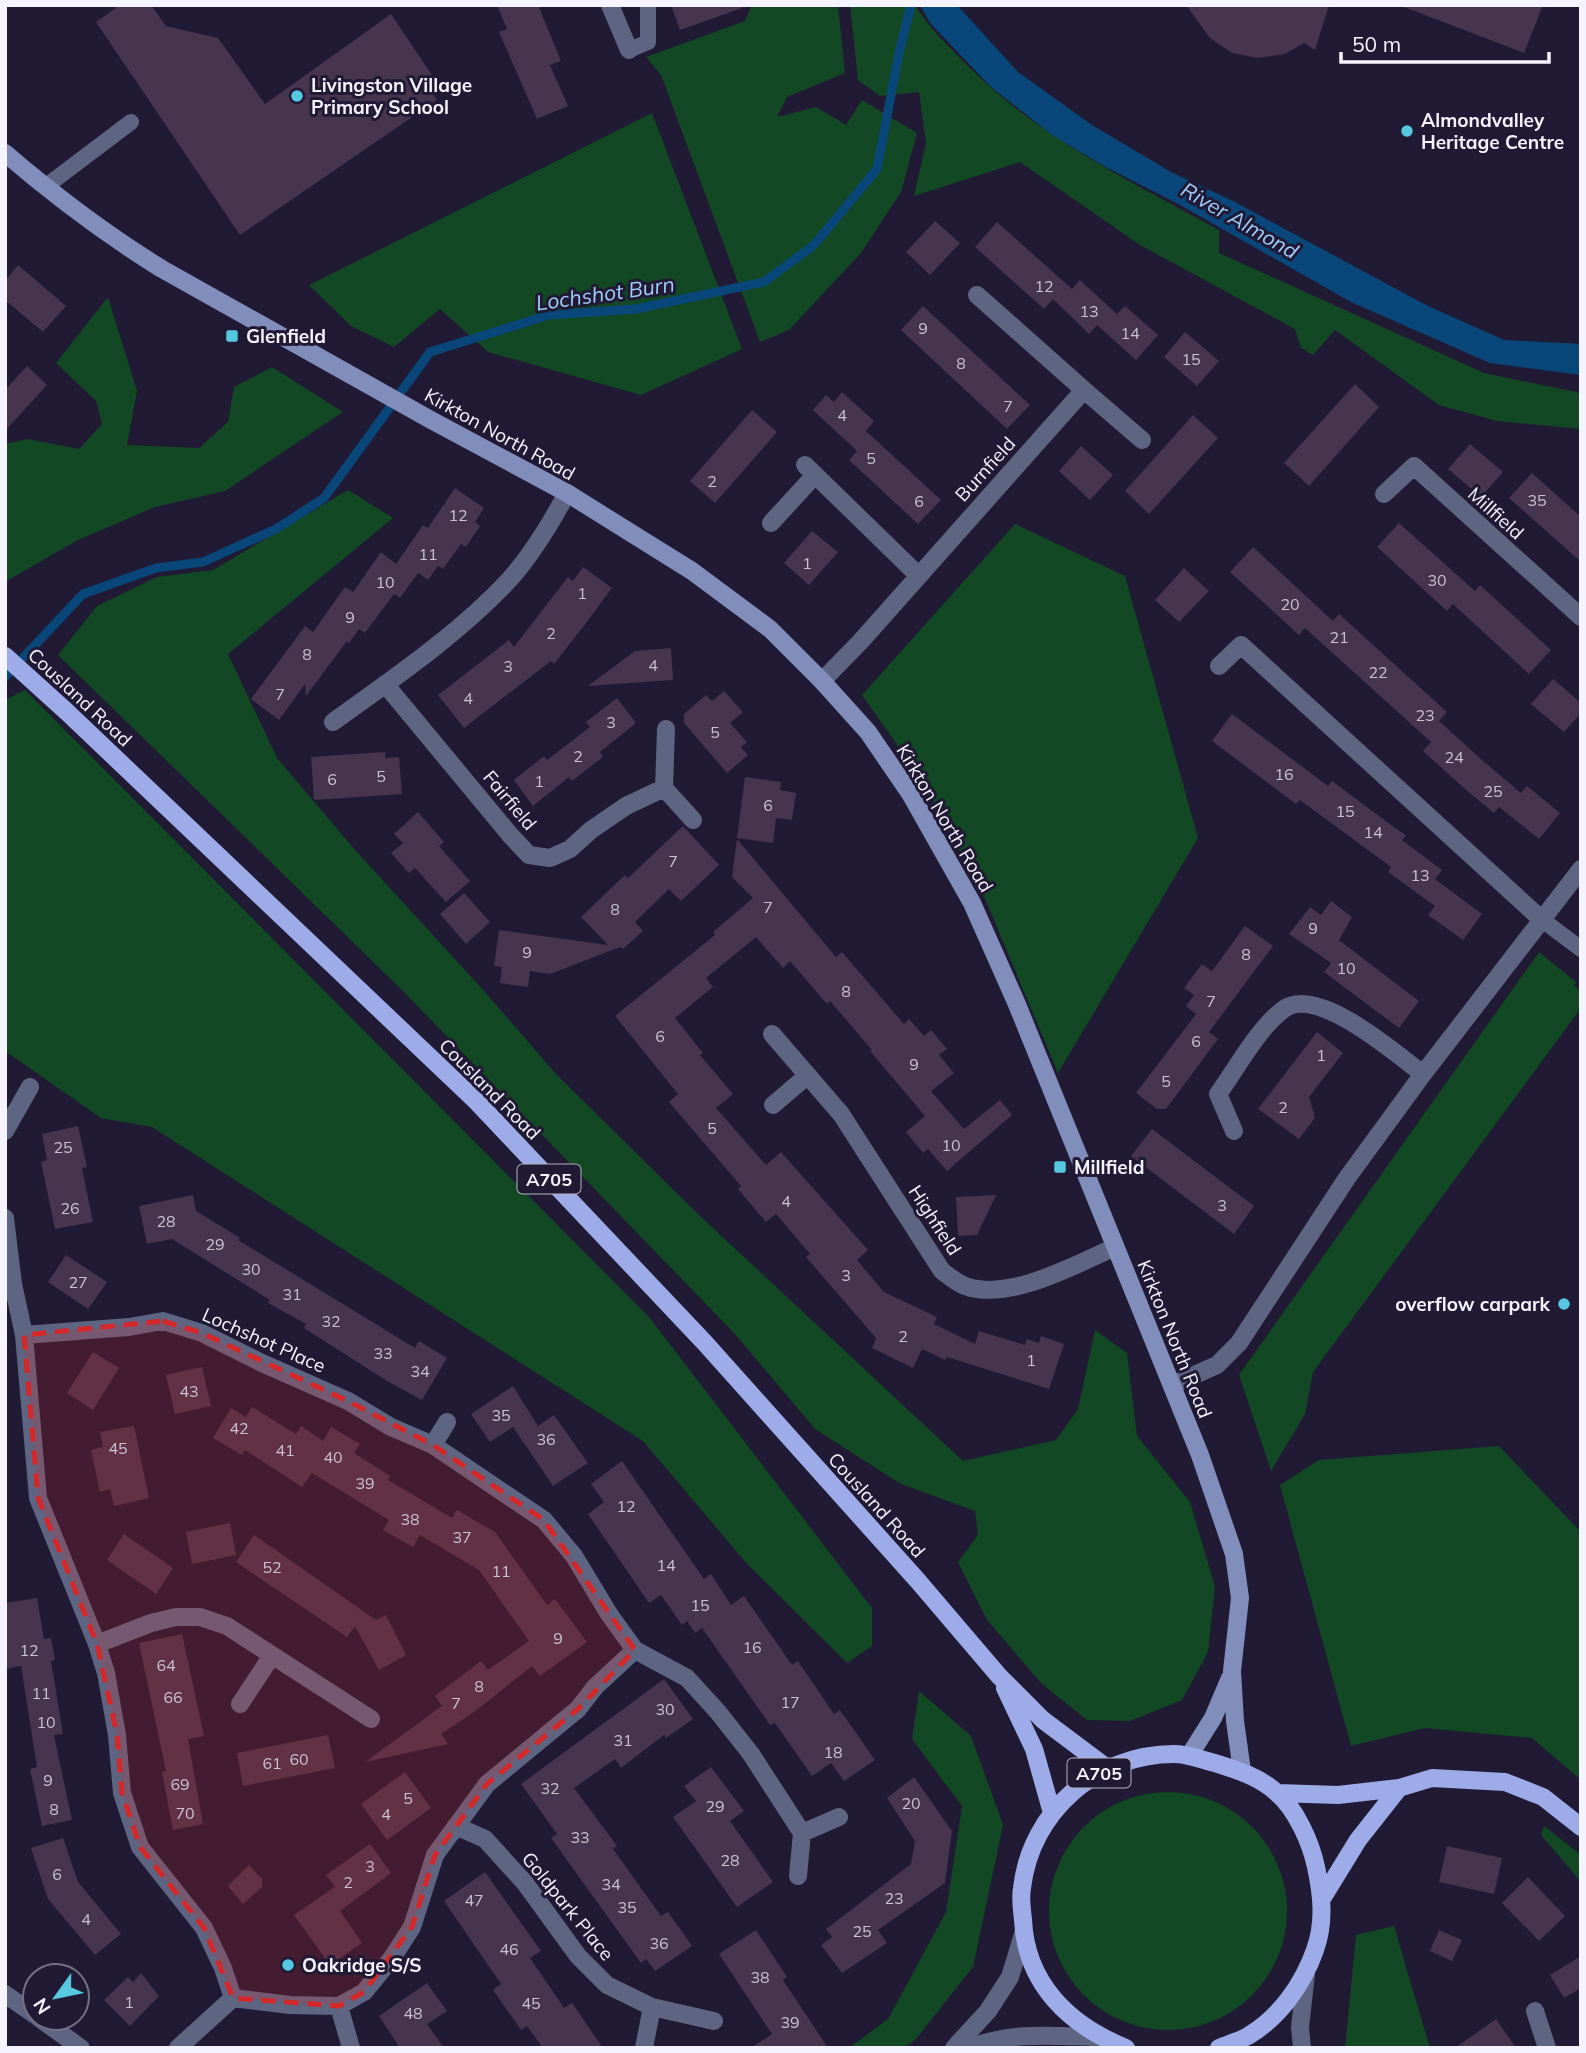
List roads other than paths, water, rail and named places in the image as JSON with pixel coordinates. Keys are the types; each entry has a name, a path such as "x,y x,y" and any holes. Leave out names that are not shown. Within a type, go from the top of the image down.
{"main road":[{"name":"Kirkton North Road","path":"5,153 45,187 151,263 430,420 567,493 692,571 770,629 868,732 911,794 972,903 1016,1002 1200,1455 1234,1554 1240,1598 1233,1671 1235,1721 1242,1771"},
{"name":"Cousland Road","path":"5,656 476,1101 705,1343 918,1581 999,1676 1043,1720 1107,1768"},
{"name":"Kirkton North Road","path":"1189,1756 1213,1718 1233,1671"},
{"name":"Cousland Road","path":"999,1676 1034,1749 1052,1813"},
{"name":"A705","path":"1126,2048 1098,2037 1069,2015 1046,1989 1031,1963 1024,1934 1021,1890 1029,1855 1052,1813 1078,1786 1107,1768 1138,1757 1176,1754 1242,1771 1278,1793 1297,1820 1311,1847 1323,1897 1319,1938 1306,1974 1276,2014 1248,2036 1219,2048"},
{"name":"A705","path":"1278,1793 1338,1795 1399,1788 1432,1778 1505,1782 1543,1797 1581,1827"},
{"name":"A705","path":"1323,1897 1358,1840 1399,1788"}],"street":[{"path":"610,5 629,50"},
{"path":"977,295 1142,440"},
{"name":"Burnfield","path":"822,681 861,642 1084,390"},
{"name":"Millfield","path":"1384,494 1414,467 1581,617"},
{"path":"771,523 810,470 919,576"},
{"path":"333,722 471,617 512,577 552,520 567,493"},
{"path":"1219,666 1241,645 1541,919"},
{"name":"Fairfield","path":"385,684 529,855 550,858 570,849 591,830 626,806 664,788"},
{"path":"666,729 664,788 693,820"},
{"path":"1172,1385 1217,1366 1239,1343 1347,1178 1423,1074 1581,869"},
{"path":"1234,1131 1219,1094 1271,1020 1287,1007 1297,1004 1329,1009 1364,1030 1423,1074"},
{"name":"Highfield","path":"772,1034 841,1114 942,1271 964,1286 985,1290 1008,1289 1115,1247"},
{"path":"774,1105 808,1075"},
{"path":"5,1131 30,1087"},
{"path":"5,1218 13,1284 24,1335 38,1498 97,1644 106,1673 117,1735 122,1793 141,1847 204,1928 223,1968 233,1998"},
{"name":"Lochshot Place","path":"24,1335 129,1327 163,1321 202,1333 337,1396 391,1427 433,1445 544,1520 574,1556 609,1614 635,1650"},
{"path":"433,1445 447,1422"},
{"path":"97,1644 151,1623 176,1617 200,1617 227,1626 271,1657 371,1719"},
{"path":"178,2048 233,1998 290,2005 339,2006 364,1992 392,1958 412,1927 435,1855 487,1784 578,1709 595,1687 635,1650 687,1678 751,1754 802,1833 798,1876"},
{"path":"240,1704 271,1657"},
{"path":"802,1833 839,1817"},
{"name":"Goldpark Place","path":"456,1826 485,1839 524,1882 578,1956 607,1985 652,2007 714,2021"},
{"path":"954,2048 988,2011 1010,1977 1024,1934"},
{"path":"1302,2048 1300,2027 1306,1974"},
{"path":"5,1994 21,2006"},
{"path":"339,2006 351,2048"},
{"path":"644,2048 652,2007"},
{"path":"1535,2011 1547,2048"},
{"path":"58,2032 81,2048"},
{"path":"970,2048 987,2041 1017,2036 1098,2037"}],"lane":[{"path":"629,50 648,42 648,5"},
{"path":"45,187 131,122"},
{"path":"1541,919 1581,949"}],"water":[{"name":"River Almond","path":"920,5 957,5 1018,72 1092,125 1171,172 1233,201 1426,305 1504,340 1581,344 1581,375 1490,363 1351,302 1180,205 1104,166 1052,135 990,86 930,23"}],"waterway":[{"name":"Lochshot Burn","path":"5,677 83,594 156,568 203,562 276,529 324,498 430,352 549,315 636,309 764,282 814,245 877,169 911,5"}],"place":[{"name":"Livingston Village Primary School","path":"297,96"},
{"name":"Almondvalley Heritage Centre","path":"1407,131"},
{"name":"Glenfield","path":"232,336"},
{"name":"Millfield","path":"1060,1167"},
{"name":"overflow carpark","path":"1564,1304"},
{"name":"Oakridge S/S","path":"288,1965"}]}
